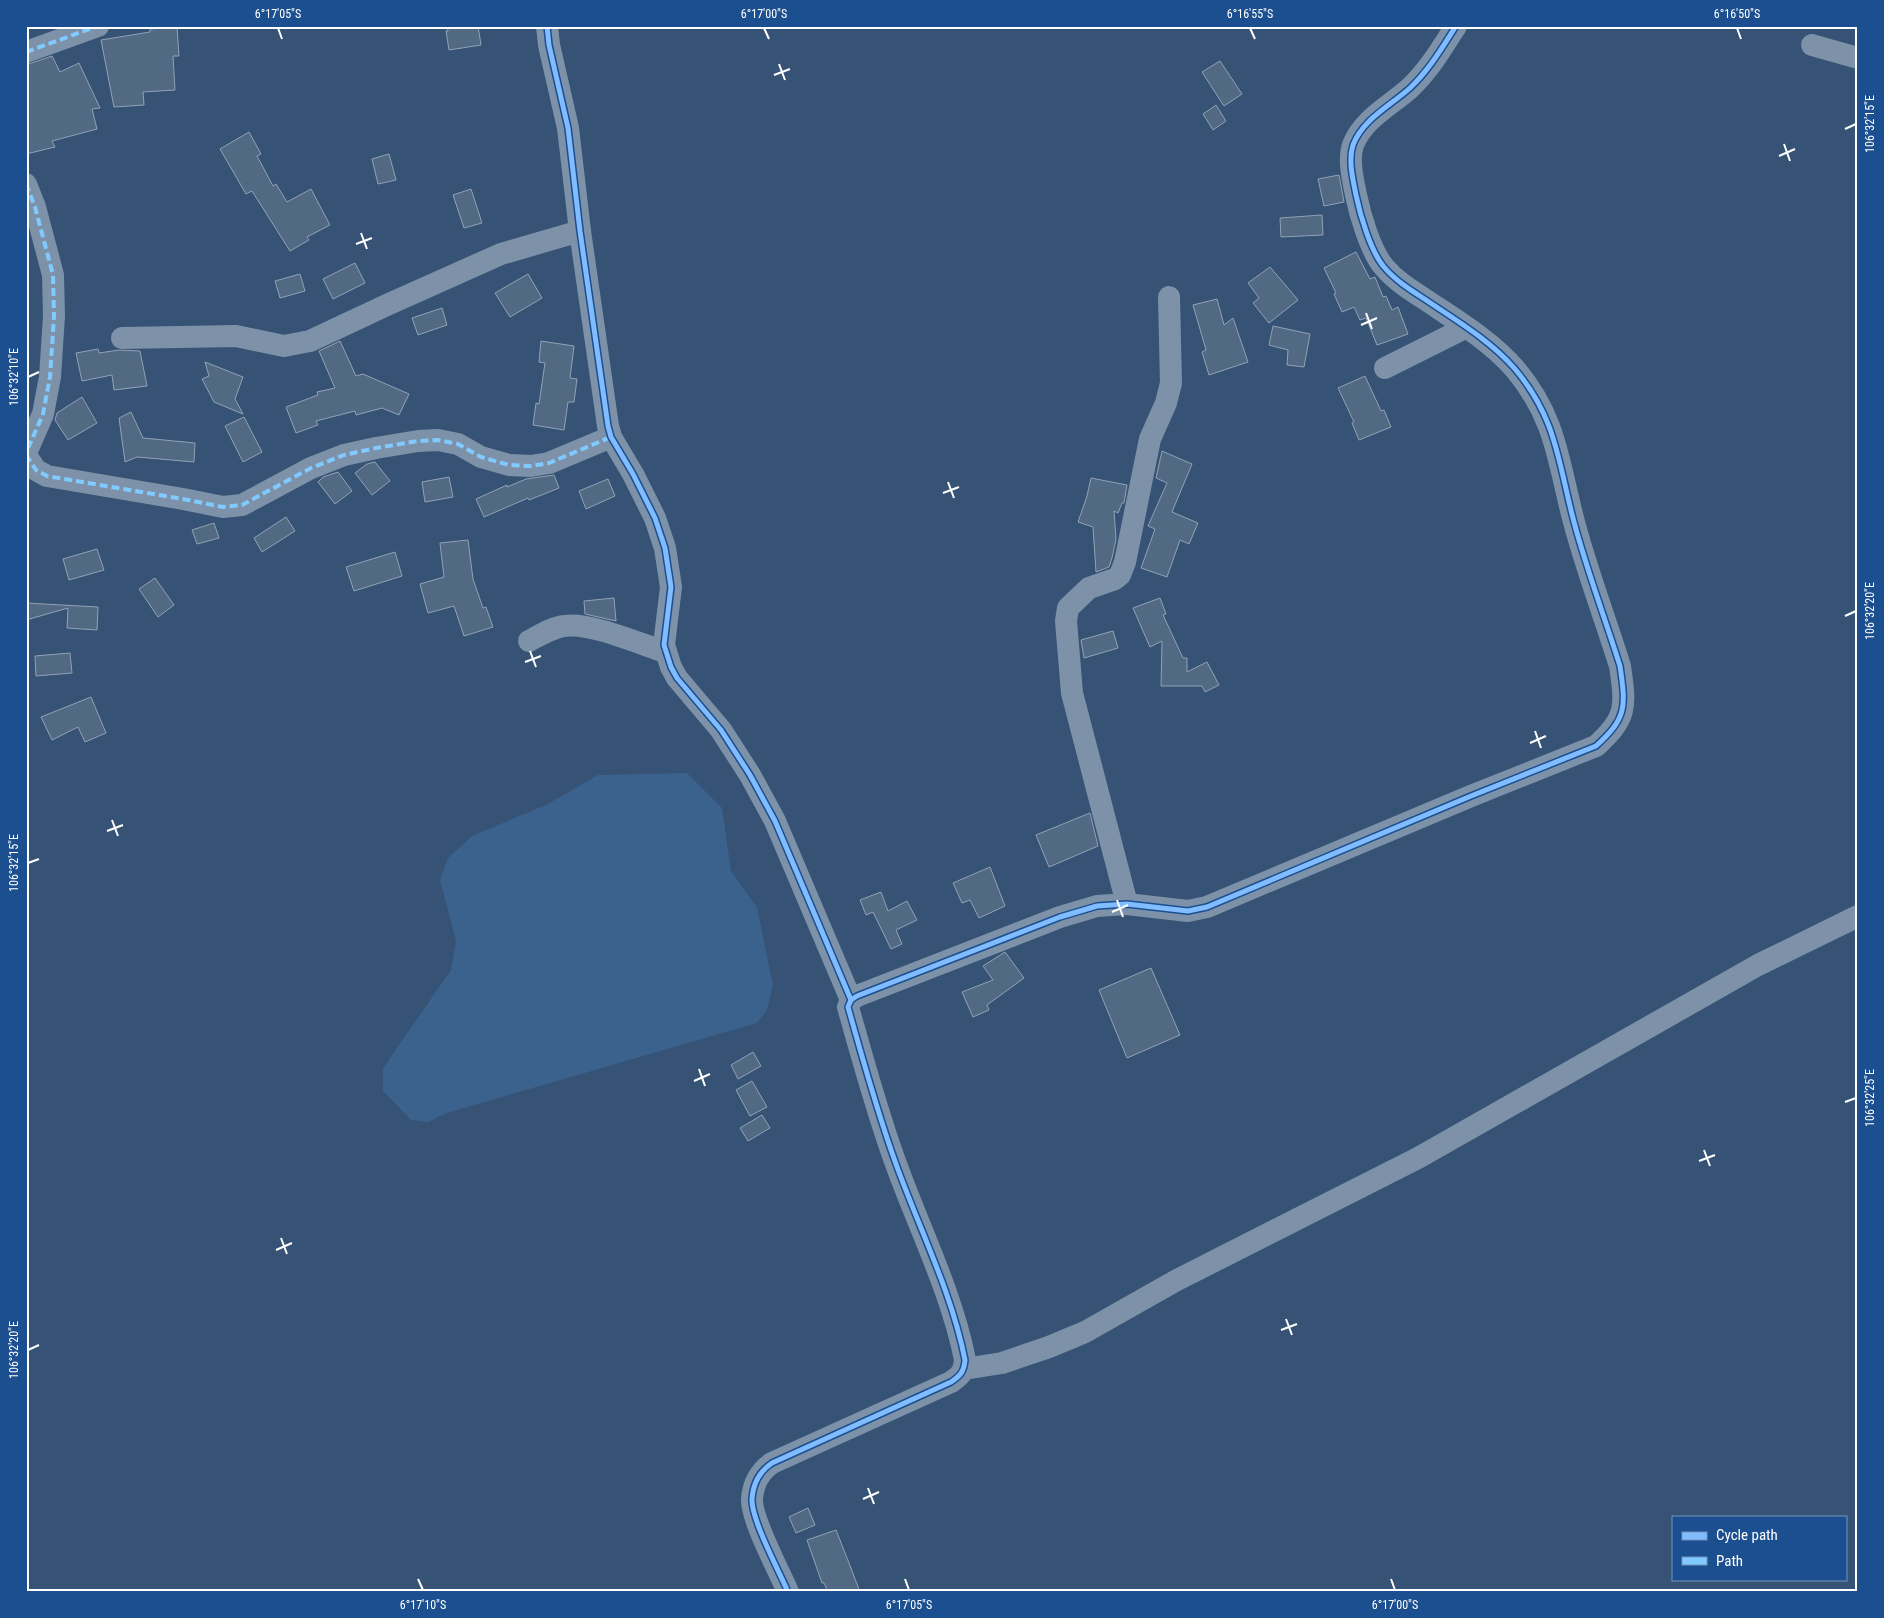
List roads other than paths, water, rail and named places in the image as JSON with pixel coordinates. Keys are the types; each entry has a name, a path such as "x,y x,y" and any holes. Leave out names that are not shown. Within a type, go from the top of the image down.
{"street":[{"path":"26,52 98,26"},
{"path":"548,26 549,44 568,128 580,231 608,426 612,438 655,518 665,548 671,587 665,652 677,678 721,730 750,775 775,821 851,1000"},
{"path":"788,1592 755,1516 752,1499 754,1486 760,1474 772,1463 950,1382 960,1376 964,1369 965,1360 947,1298 896,1163 864,1067 848,1007 851,1000 857,996 1060,917 1096,906 1127,904 1188,911 1207,907 1471,796 1596,746 1612,731 1623,711 1624,690 1620,666 1574,523 1554,437 1546,415 1533,392 1514,368 1487,343 1398,282 1382,265 1368,236 1358,206 1352,167 1353,146 1361,130 1373,117 1409,88 1424,73 1456,26"},
{"path":"1812,45 1858,58"},
{"path":"26,184 35,207 53,275 54,316 50,377 43,414 26,454 36,470 47,476 223,507 242,505 311,468 344,455 376,448 418,441 438,440 458,444 482,457 509,465 531,466 550,462 612,438"},
{"path":"122,338 236,336 284,346 310,341 501,254 580,231"},
{"path":"1127,904 1072,693 1066,622 1068,608 1089,588 1108,582 1120,575 1125,562 1150,439 1166,403 1171,383 1169,298"},
{"path":"1385,368 1465,328"},
{"path":"529,641 558,627 575,625 597,630 665,652"},
{"path":"964,1369 1002,1363 1085,1332 1177,1280 1418,1158 1758,965 1858,916"}],"water":[{"path":"687,773 722,808 731,871 757,907 773,985 767,1010 757,1023 447,1113 428,1122 411,1120 383,1091 383,1068 451,970 456,941 440,880 448,858 472,836 548,804 598,775"}]}
